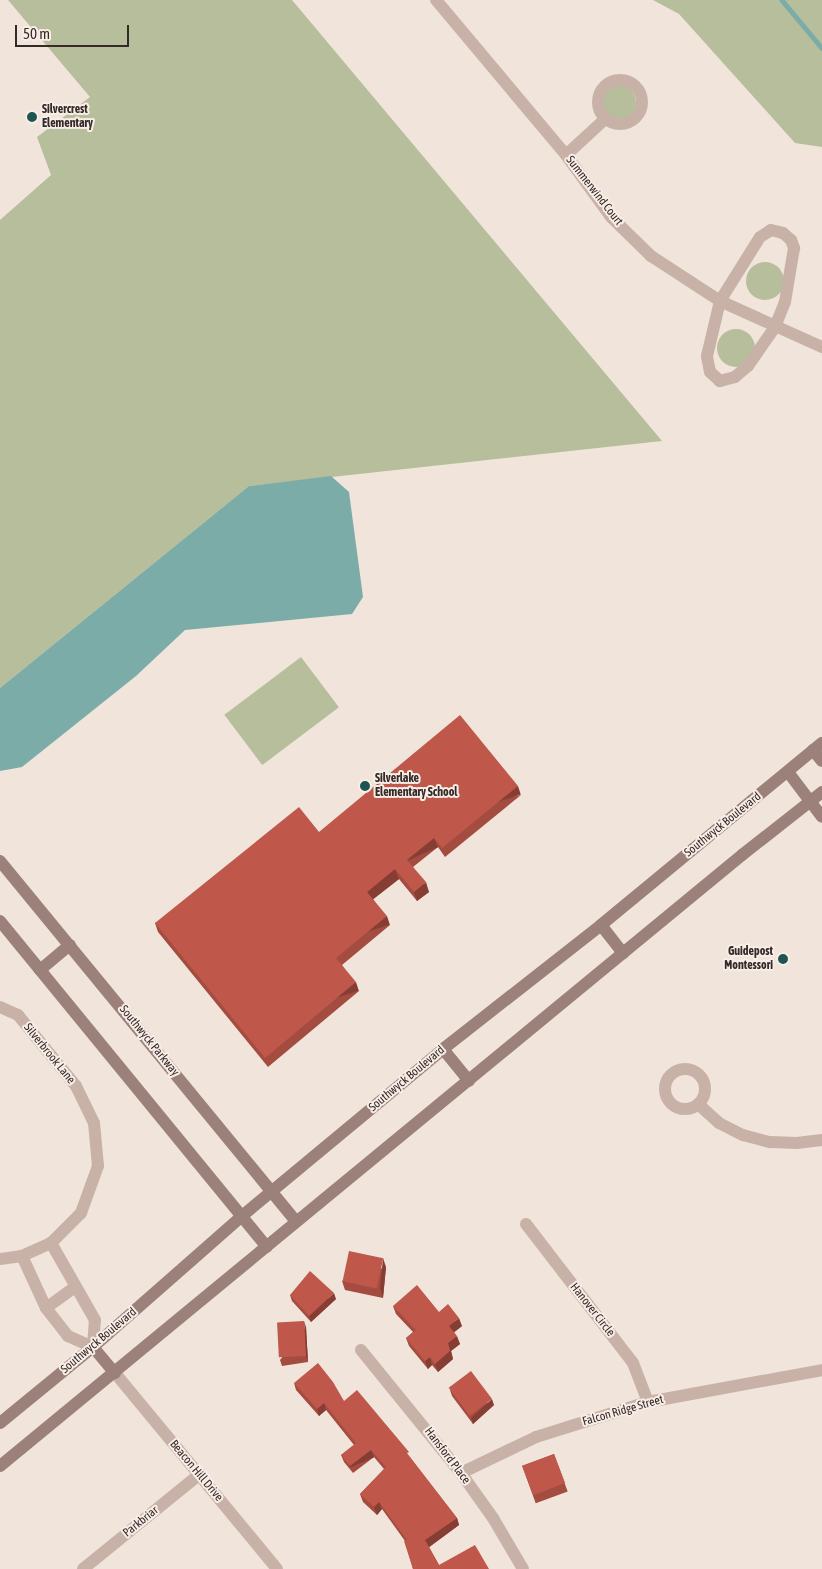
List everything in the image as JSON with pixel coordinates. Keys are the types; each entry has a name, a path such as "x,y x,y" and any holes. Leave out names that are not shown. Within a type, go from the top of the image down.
{"street":[{"name":"Summerwind Court","path":"436,0 566,155 611,217 651,256 720,301 821,348"},
{"path":"566,155 605,119"},
{"path":"771,230 783,232 791,240 794,248 793,264 785,302 775,327 748,366 736,377 720,381 710,372 707,356 720,301 760,237 771,230"},
{"path":"818,747 822,761"},
{"name":"Southwyck Boulevard","path":"0,1423 93,1347 242,1216 443,1050 601,925 818,747"},
{"path":"788,772 822,817"},
{"path":"0,1466 115,1373 296,1221 822,792"},
{"name":"Southwyck Parkway","path":"0,861 296,1221"},
{"path":"0,922 267,1247"},
{"path":"601,925 623,953"},
{"path":"40,970 70,945"},
{"name":"Silverbrook Lane","path":"0,1007 18,1015 76,1086 94,1123 98,1166 81,1213 51,1243 22,1256 0,1259"},
{"path":"443,1050 469,1081"},
{"path":"698,1104 719,1123 743,1135 770,1142 797,1143 822,1140"},
{"name":"Hanover Circle","path":"526,1224 633,1363 648,1402"},
{"path":"51,1243 95,1320 93,1347"},
{"path":"22,1256 46,1308 68,1336 93,1347 115,1373"},
{"path":"46,1308 75,1287"},
{"name":"Hansford Place","path":"361,1350 461,1473 493,1518 523,1569"},
{"name":"Falcon Ridge Street","path":"461,1473 536,1437 648,1402 822,1370"},
{"name":"Beacon Hill Drive","path":"115,1373 277,1569"},
{"name":"Parkbriar","path":"83,1569 200,1474"}],"green space":[{"path":"8,0 292,0 662,441 249,486 0,688 0,220 51,175 37,137 90,97"},
{"path":"653,0 822,0 822,147 795,143 679,14"},
{"path":"617,84 631,89 636,103 631,117 617,122 603,117 598,103 603,89"},
{"path":"765,262 772,263 778,268 783,274 783,288 778,294 772,299 765,300 758,299 752,294 747,288 746,281 747,274 752,268 758,263"},
{"path":"736,329 749,335 755,348 749,361 736,367 723,361 717,348 723,335"},
{"path":"301,657 339,707 262,765 224,715"}],"water":[{"path":"331,476 349,492 363,597 352,614 185,630 136,676 22,767 0,771 0,688 249,486"}],"building":[{"name":"Silverlake Elementary School","path":"460,715 518,786 442,848 434,838 407,860 426,882 414,892 395,869 367,892 387,916 336,958 356,982 265,1058 155,923 299,807 319,832"},
{"path":"349,1251 383,1258 377,1289 343,1281"},
{"path":"310,1271 334,1293 309,1316 290,1295"},
{"path":"417,1285 439,1312 448,1304 459,1318 449,1326 457,1336 448,1343 450,1351 435,1364 430,1357 425,1361 406,1338 416,1330 393,1306"},
{"path":"304,1321 306,1356 279,1357 277,1322"},
{"path":"318,1363 333,1382 344,1401 357,1390 409,1452 407,1453 457,1518 425,1540 439,1565 475,1545 489,1569 413,1569 404,1541 407,1540 379,1502 374,1507 360,1494 386,1467 371,1450 350,1466 341,1455 356,1443 324,1403 317,1409 294,1383"},
{"path":"471,1371 492,1399 470,1416 449,1388"},
{"path":"554,1454 565,1483 533,1495 522,1466"}],"waterway":[{"path":"782,0 822,48"}],"place":[{"name":"Silvercrest Elementary","path":"32,117"},
{"name":"Silverlake Elementary School","path":"365,786"},
{"name":"Guidepost Montessori","path":"783,959"}]}
